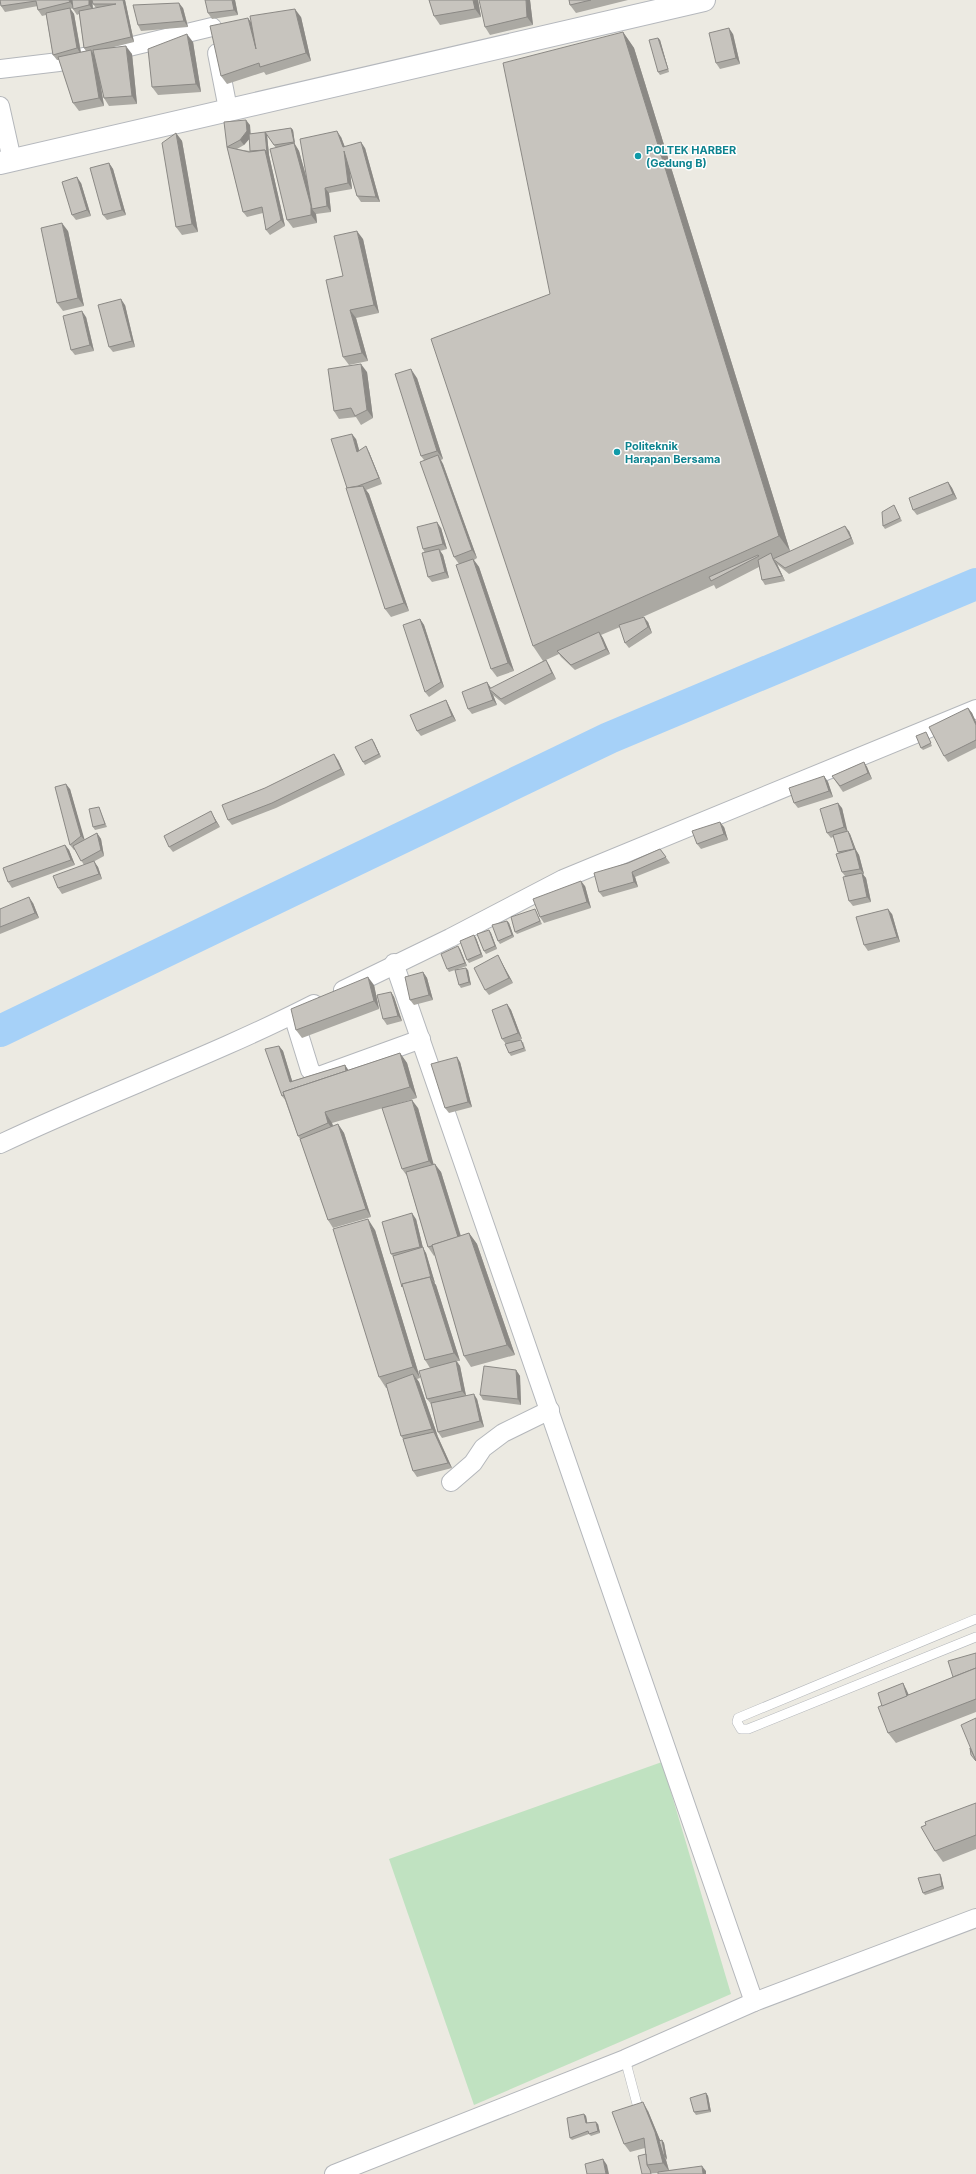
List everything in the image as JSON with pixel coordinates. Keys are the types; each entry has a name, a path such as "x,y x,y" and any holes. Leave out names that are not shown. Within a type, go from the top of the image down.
{"main road":[{"path":"6,151 228,109 567,36 704,0"}],"street":[{"path":"0,69 59,62 101,54 210,20 228,109"},
{"path":"0,106 6,151"},
{"path":"0,1144 58,1117 293,1015 394,963 450,938 563,879 976,709"},
{"path":"394,963 754,2002"},
{"path":"293,1015 310,1070 319,1076 421,1039"},
{"path":"451,1482 473,1463 483,1448 503,1433 550,1410"},
{"path":"334,2174 625,2059 754,2002 976,1919"}],"lane":[{"path":"976,1618 738,1718 737,1722 741,1729 748,1729 976,1637"},
{"path":"625,2059 637,2104"}],"green space":[{"path":"662,1762 731,1994 474,2105 389,1859"}],"building":[{"path":"0,0 69,0 70,2 38,10 36,1 1,6"},
{"path":"72,0 89,0 89,5 73,9"},
{"path":"92,0 123,0 131,37 84,48 79,11 116,4 93,4"},
{"path":"205,0 232,0 234,10 208,13"},
{"path":"429,0 473,0 475,9 434,16"},
{"path":"479,0 526,0 527,17 485,27"},
{"path":"569,0 591,0 570,5"},
{"path":"179,3 184,21 138,25 133,5"},
{"path":"70,8 77,48 53,55 46,13"},
{"path":"295,9 306,53 260,67 259,63 221,76 210,26 248,18 256,49 250,16"},
{"path":"729,28 736,58 716,63 709,33"},
{"name":"Politeknik Harapan Bersama","path":"623,32 779,536 533,646 431,339 550,294 503,63"},
{"path":"187,34 196,84 152,87 148,49"},
{"path":"658,38 668,69 658,72 649,40"},
{"path":"126,46 132,96 104,98 93,50"},
{"path":"91,50 99,98 73,103 58,57"},
{"path":"246,120 247,131 240,140 227,147 224,122"},
{"path":"291,128 294,142 274,145 265,132"},
{"path":"337,131 343,147 361,142 376,197 357,196 344,151 348,183 325,188 327,206 312,209 300,139"},
{"path":"265,132 267,153 265,150 250,151 249,134"},
{"path":"176,133 192,224 176,227 162,143"},
{"path":"294,143 311,206 311,215 287,220 270,149"},
{"path":"227,147 249,152 265,150 281,220 266,230 262,207 243,212"},
{"path":"109,163 122,210 103,215 90,168"},
{"path":"77,177 87,210 72,215 62,182"},
{"path":"62,223 78,298 57,303 41,228"},
{"path":"357,231 374,305 350,310 362,353 343,357 326,280 343,276 334,236"},
{"path":"121,299 132,341 109,347 98,305"},
{"path":"82,311 90,345 71,350 63,316"},
{"path":"361,364 367,410 355,416 351,408 334,411 328,369"},
{"path":"411,369 437,451 421,456 395,374"},
{"path":"352,434 357,452 366,446 379,478 358,486 347,488 331,439"},
{"path":"438,455 472,550 454,557 420,462"},
{"path":"948,482 953,494 913,510 909,498"},
{"path":"363,486 404,603 385,609 346,488"},
{"path":"894,505 900,518 883,526 882,512"},
{"path":"437,522 443,544 423,549 417,527"},
{"path":"845,526 851,538 785,568 773,559"},
{"path":"439,549 445,572 428,577 422,553"},
{"path":"771,553 782,576 762,580 758,560"},
{"path":"758,555 759,556 711,581 709,577"},
{"path":"473,559 508,663 491,669 456,565"},
{"path":"644,617 648,627 625,643 619,625"},
{"path":"420,619 441,682 425,692 403,625"},
{"path":"599,632 606,649 571,665 557,651"},
{"path":"546,660 552,673 501,699 489,689"},
{"path":"487,682 493,700 468,709 462,692"},
{"path":"446,700 452,716 417,731 410,715"},
{"path":"968,708 976,725 976,740 944,756 929,727"},
{"path":"926,732 931,743 921,748 916,736"},
{"path":"372,739 379,754 363,762 355,747"},
{"path":"334,754 341,769 272,803 228,820 222,805 265,788"},
{"path":"864,762 868,773 840,786 832,776"},
{"path":"824,776 829,791 794,803 789,788"},
{"path":"66,784 81,836 70,845 55,787"},
{"path":"838,803 844,827 827,833 820,809"},
{"path":"99,807 105,824 93,827 89,809"},
{"path":"211,811 216,822 169,847 164,836"},
{"path":"720,822 724,834 697,844 692,831"},
{"path":"848,831 854,849 838,852 833,835"},
{"path":"97,833 101,850 81,861 73,846"},
{"path":"65,845 71,860 8,882 3,868"},
{"path":"660,849 666,857 632,872 634,882 599,892 594,873 628,863"},
{"path":"855,849 860,869 842,872 836,854"},
{"path":"94,861 99,874 58,888 53,876"},
{"path":"862,873 867,897 849,901 843,877"},
{"path":"581,881 587,902 540,917 533,899"},
{"path":"29,897 35,913 0,927 0,909"},
{"path":"535,909 540,921 515,932 511,917"},
{"path":"888,909 897,937 864,945 856,917"},
{"path":"507,921 512,935 498,941 492,925"},
{"path":"489,930 495,946 484,951 477,934"},
{"path":"474,935 481,954 467,960 460,941"},
{"path":"458,946 465,963 447,969 441,954"},
{"path":"498,955 509,978 485,990 474,968"},
{"path":"466,968 469,982 459,985 455,970"},
{"path":"423,972 429,995 410,1000 405,977"},
{"path":"368,977 374,1001 296,1030 291,1009"},
{"path":"391,992 398,1016 383,1019 377,995"},
{"path":"507,1004 518,1033 502,1039 492,1010"},
{"path":"521,1040 524,1048 509,1053 505,1044"},
{"path":"279,1046 290,1082 345,1065 346,1071 283,1092 284,1095 282,1096 265,1049"},
{"path":"400,1053 410,1087 325,1112 328,1123 298,1136 283,1092"},
{"path":"457,1057 468,1102 445,1108 431,1064"},
{"path":"412,1100 429,1161 402,1169 382,1108"},
{"path":"338,1124 366,1209 328,1220 300,1139"},
{"path":"435,1164 458,1237 428,1247 406,1172"},
{"path":"412,1213 420,1247 391,1254 382,1222"},
{"path":"368,1219 413,1367 379,1377 333,1229"},
{"path":"469,1233 507,1345 464,1356 432,1245"},
{"path":"423,1247 431,1278 402,1284 402,1287 393,1256"},
{"path":"430,1277 454,1353 425,1360 402,1284"},
{"path":"456,1361 462,1391 427,1399 419,1371"},
{"path":"484,1366 516,1370 518,1399 480,1395"},
{"path":"413,1374 432,1429 401,1436 386,1384"},
{"path":"474,1394 480,1421 438,1432 431,1403"},
{"path":"434,1432 448,1463 413,1471 403,1439"},
{"path":"976,1653 976,1668 953,1677 948,1661"},
{"path":"976,1668 976,1699 888,1733 878,1707"},
{"path":"903,1683 907,1696 882,1706 878,1693"},
{"path":"976,1718 976,1761 961,1725"},
{"path":"970,1748 976,1761 971,1755"},
{"path":"976,1803 976,1835 935,1851 921,1827 926,1825 925,1822"},
{"path":"940,1874 942,1886 923,1893 918,1878"},
{"path":"706,2093 709,2110 694,2112 690,2098"},
{"path":"643,2102 655,2132 663,2163 647,2165 644,2138 624,2144 612,2112"},
{"path":"584,2114 586,2123 596,2122 598,2131 589,2134 588,2131 570,2138 567,2118"},
{"path":"662,2140 665,2157 659,2141"},
{"path":"646,2154 647,2165 651,2174 642,2174 638,2156"},
{"path":"603,2159 606,2174 587,2174 585,2164"},
{"path":"702,2166 703,2174 658,2174 658,2172"}],"waterway":[{"path":"0,1031 609,738 976,584"}],"place":[{"name":"POLTEK HARBER (Gedung B)","path":"638,156"},
{"name":"Politeknik Harapan Bersama","path":"617,452"}]}
